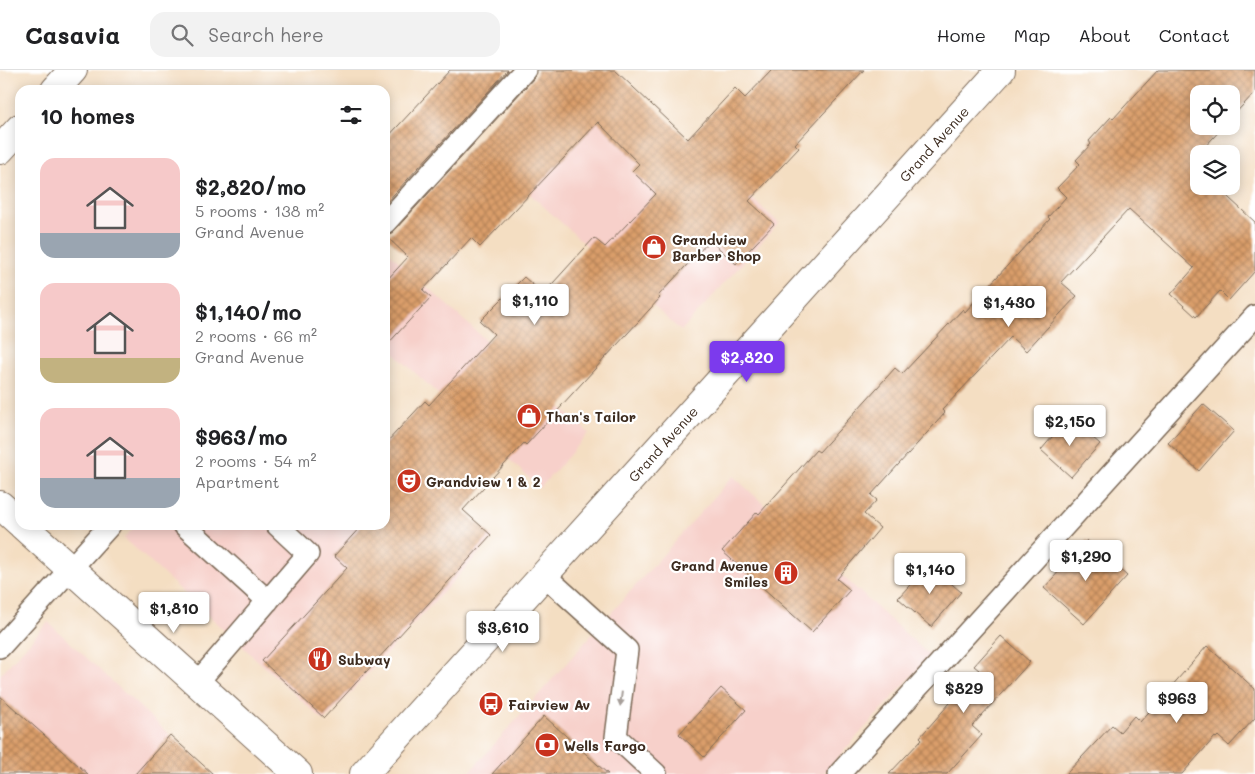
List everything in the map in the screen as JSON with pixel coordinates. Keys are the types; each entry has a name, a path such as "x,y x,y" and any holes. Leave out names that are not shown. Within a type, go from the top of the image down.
{"main road":[{"path":"60,85 73,70"},
{"name":"Grand Avenue","path":"364,774 1001,70"},
{"path":"0,150 15,134"},
{"path":"0,505 15,519"},
{"path":"28,530 298,774"}],"lane":[{"path":"390,218 525,70"},
{"path":"839,774 1255,316"},
{"path":"0,647 105,530"},
{"path":"190,530 268,601"},
{"path":"197,683 308,554 282,530"},
{"path":"544,575 627,650 616,737 656,774"}],"shaded area":[{"path":"608,70 779,223 681,331 477,146"},
{"path":"390,254 589,433 540,488 390,350"},
{"path":"390,445 493,538 324,721 124,538 131,530 390,530"},
{"path":"733,476 930,656 823,774 468,774"},
{"path":"48,622 212,774 0,774 0,675"}],"building":[{"path":"450,70 508,70 390,199 390,135"},
{"path":"537,70 615,70 688,139 735,88 745,98 772,70 864,70 795,144 799,148 749,201 774,224 736,264 710,240 658,296 660,298 562,406 526,445 524,443 463,510 491,535 324,718 262,661 347,568 334,556 357,530 390,530 390,439 425,401 429,405 494,334 480,321 524,277 543,294 594,238 605,247 656,194 632,171 639,164 598,122 480,247 471,238 423,290 431,297 390,342 390,277 408,257 390,240 390,234 537,73"},
{"path":"1158,70 1255,70 1255,92 1240,108 1240,85 1190,85 1190,135 1216,135 1207,145 1190,145 1190,195 1226,195 1255,222 1255,271 1229,300 1220,291 1196,317 1171,294 1194,268 1129,209 1061,282 1077,296 1026,351 1011,337 942,410 945,413 871,495 877,500 864,514 880,528 837,579 850,590 812,632 722,551 757,512 759,514 816,450 819,452 895,368 902,374 963,309 965,312 1050,219 1048,217 1066,197 1057,188 1080,164 1076,160 1091,144 1089,141 1111,117 1113,119"},
{"path":"1203,404 1234,431 1199,471 1168,443"},
{"path":"1069,417 1100,444 1071,477 1041,450"},
{"path":"1087,540 1127,576 1084,624 1044,588"},
{"path":"929,564 961,592 931,627 898,598"},
{"path":"1001,636 1030,662 972,726 982,735 947,774 889,774 922,739 920,737 979,670 974,666"},
{"path":"1207,646 1255,689 1255,718 1229,746 1218,736 1215,737 1182,774 1066,774 1112,725 1120,732 1134,716 1140,722"},
{"path":"721,688 746,710 704,757 679,734"},
{"path":"0,696 88,774 0,774"},
{"name":"Wells Fargo","path":"544,716 608,774 492,774"},
{"path":"170,735 213,774 135,774"}],"place":[{"name":"Grandview Barber Shop","path":"654,247"},
{"name":"Than's Tailor","path":"529,416"},
{"name":"Grandview 1 & 2","path":"409,481"},
{"name":"Grand Avenue Smiles","path":"786,573"},
{"name":"Subway","path":"320,659"},
{"name":"Fairview Av","path":"491,704"},
{"name":"Wells Fargo","path":"547,745"}]}
